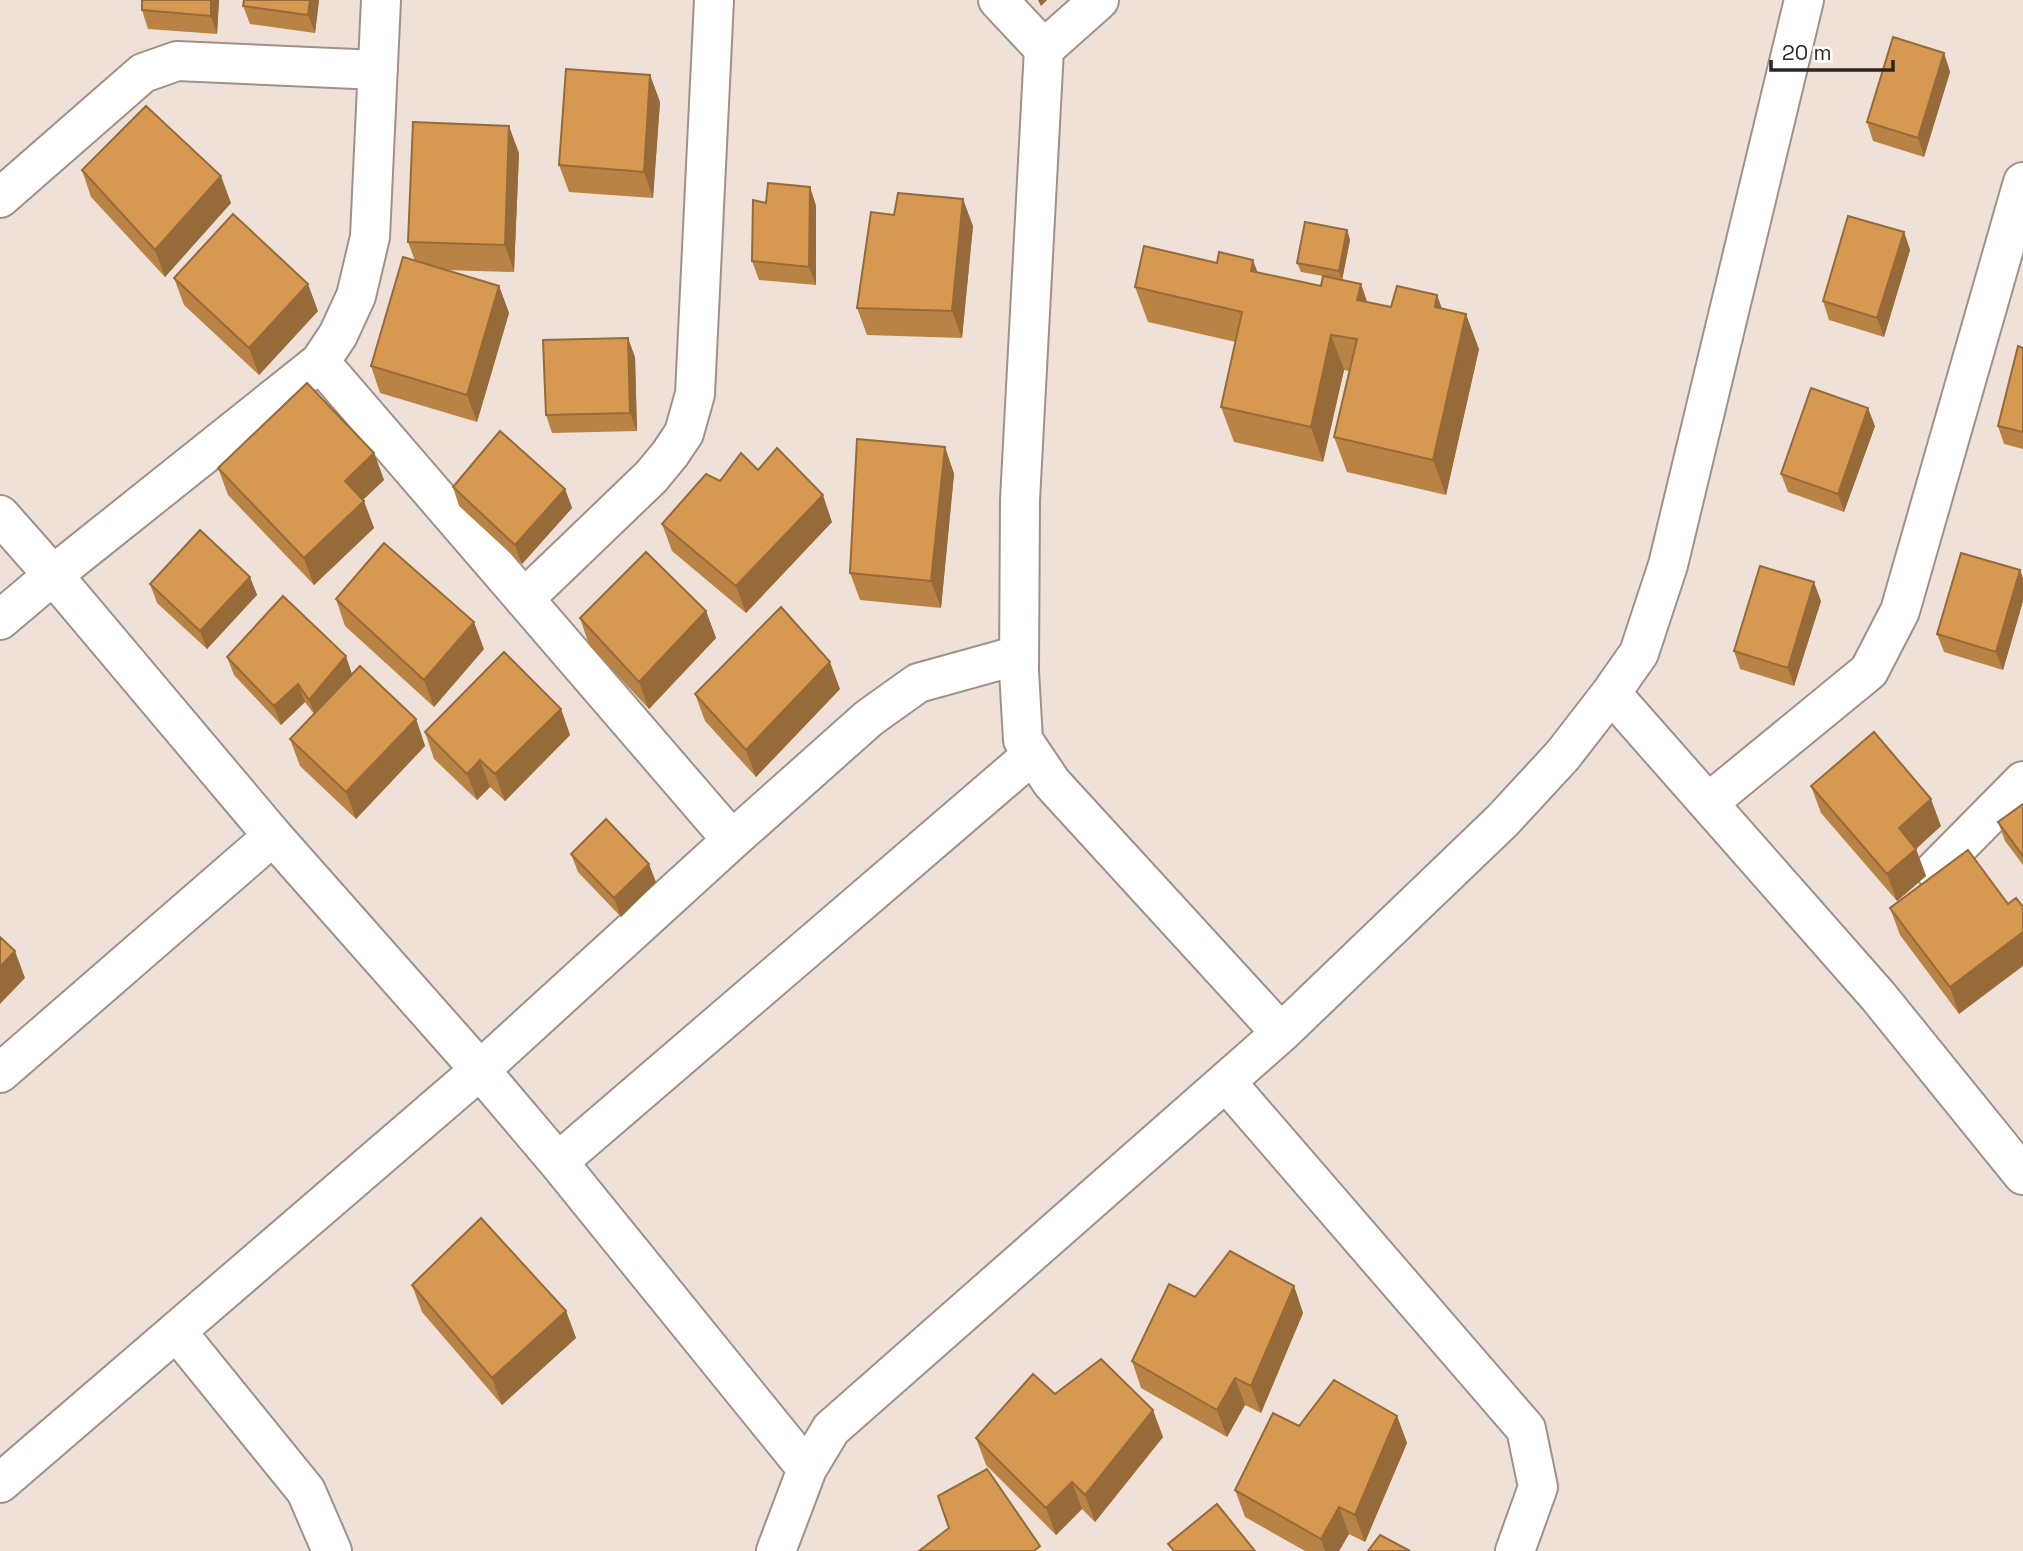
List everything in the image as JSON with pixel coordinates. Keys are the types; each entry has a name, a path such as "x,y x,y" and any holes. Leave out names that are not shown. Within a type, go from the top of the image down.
{"street":[{"path":"0,620 320,362 338,335 356,296 370,237 381,0"},
{"path":"524,599 651,477 684,433 695,394 713,0"},
{"path":"998,0 1044,49"},
{"path":"1100,0 1044,49 1020,500 1018,655 1023,740 1052,783 1281,1033"},
{"path":"776,1551 807,1469 831,1429 1281,1033 1503,820 1563,755 1639,653 1668,565 1804,0"},
{"path":"0,198 143,73 177,61 378,70"},
{"path":"1708,803 1869,671 1900,611 2012,264 2023,182"},
{"path":"320,362 732,840"},
{"path":"0,516 273,836 558,1162 807,1469"},
{"path":"0,1483 480,1070 869,718 918,683 1018,655"},
{"path":"1611,693 1878,996 2023,1175"},
{"path":"558,1162 1032,755"},
{"path":"1935,870 2023,781"},
{"path":"0,1073 273,836"},
{"path":"1226,1082 1526,1429 1538,1487 1515,1551"},
{"path":"177,1332 306,1491 332,1551"}],"building":[{"path":"142,0 211,0 211,16 142,10"},
{"path":"244,0 310,0 308,15 243,6"},
{"path":"1893,37 1944,53 1918,138 1867,122"},
{"path":"566,69 650,75 644,172 559,165"},
{"path":"146,106 221,176 155,250 82,170"},
{"path":"413,122 509,126 505,245 408,242"},
{"path":"768,183 810,187 809,267 752,261 753,200 766,203"},
{"path":"898,193 963,199 952,311 857,308 871,212 894,215"},
{"path":"233,214 308,284 249,348 174,278"},
{"path":"1848,216 1904,232 1877,318 1823,301"},
{"path":"1305,222 1347,230 1339,271 1297,263"},
{"path":"1144,246 1217,263 1219,252 1253,260 1251,271 1321,286 1323,276 1361,284 1357,300 1391,307 1397,286 1437,295 1435,307 1466,314 1433,460 1334,437 1357,339 1331,335 1311,427 1221,407 1242,312 1135,287"},
{"path":"403,257 499,286 467,395 371,366"},
{"path":"628,338 630,413 546,415 543,340"},
{"path":"2018,346 2023,348 2023,432 1998,426"},
{"path":"307,383 374,453 345,481 364,501 304,558 218,468"},
{"path":"1811,388 1868,408 1838,494 1781,474"},
{"path":"500,431 565,489 515,545 453,487"},
{"path":"857,439 945,447 931,581 850,573"},
{"path":"777,448 823,495 736,586 662,524 706,474 720,481 741,453 758,470"},
{"path":"200,530 250,577 200,631 150,584"},
{"path":"384,543 474,622 424,680 336,599"},
{"path":"646,552 706,611 639,682 580,618"},
{"path":"1961,553 2020,570 1996,652 1937,634"},
{"path":"1760,566 1814,582 1788,668 1734,651"},
{"path":"283,596 346,656 309,700 298,684 274,706 227,657"},
{"path":"781,607 830,662 746,750 695,694"},
{"path":"504,652 561,709 495,774 480,760 467,774 425,732"},
{"path":"360,666 416,719 346,792 290,739"},
{"path":"1874,732 1931,799 1899,828 1916,849 1887,874 1811,786"},
{"path":"2023,804 2023,856 1998,822"},
{"path":"606,819 649,864 614,898 571,854"},
{"path":"1968,850 2008,904 2016,898 2023,907 2023,932 1950,987 1890,908"},
{"path":"0,937 15,951 0,967"},
{"path":"481,1218 566,1311 492,1378 412,1285"},
{"path":"1230,1251 1294,1286 1251,1386 1235,1378 1217,1410 1132,1361 1169,1284 1195,1297"},
{"path":"1101,1359 1153,1410 1085,1495 1072,1482 1046,1508 976,1438 1033,1374 1055,1394"},
{"path":"1334,1380 1397,1416 1355,1515 1339,1507 1321,1539 1235,1490 1273,1413 1299,1426"},
{"path":"987,1469 1040,1546 1034,1551 919,1551 949,1528 938,1496"},
{"path":"1217,1504 1255,1551 1174,1551 1168,1544"},
{"path":"1380,1535 1410,1551 1368,1551"}]}
